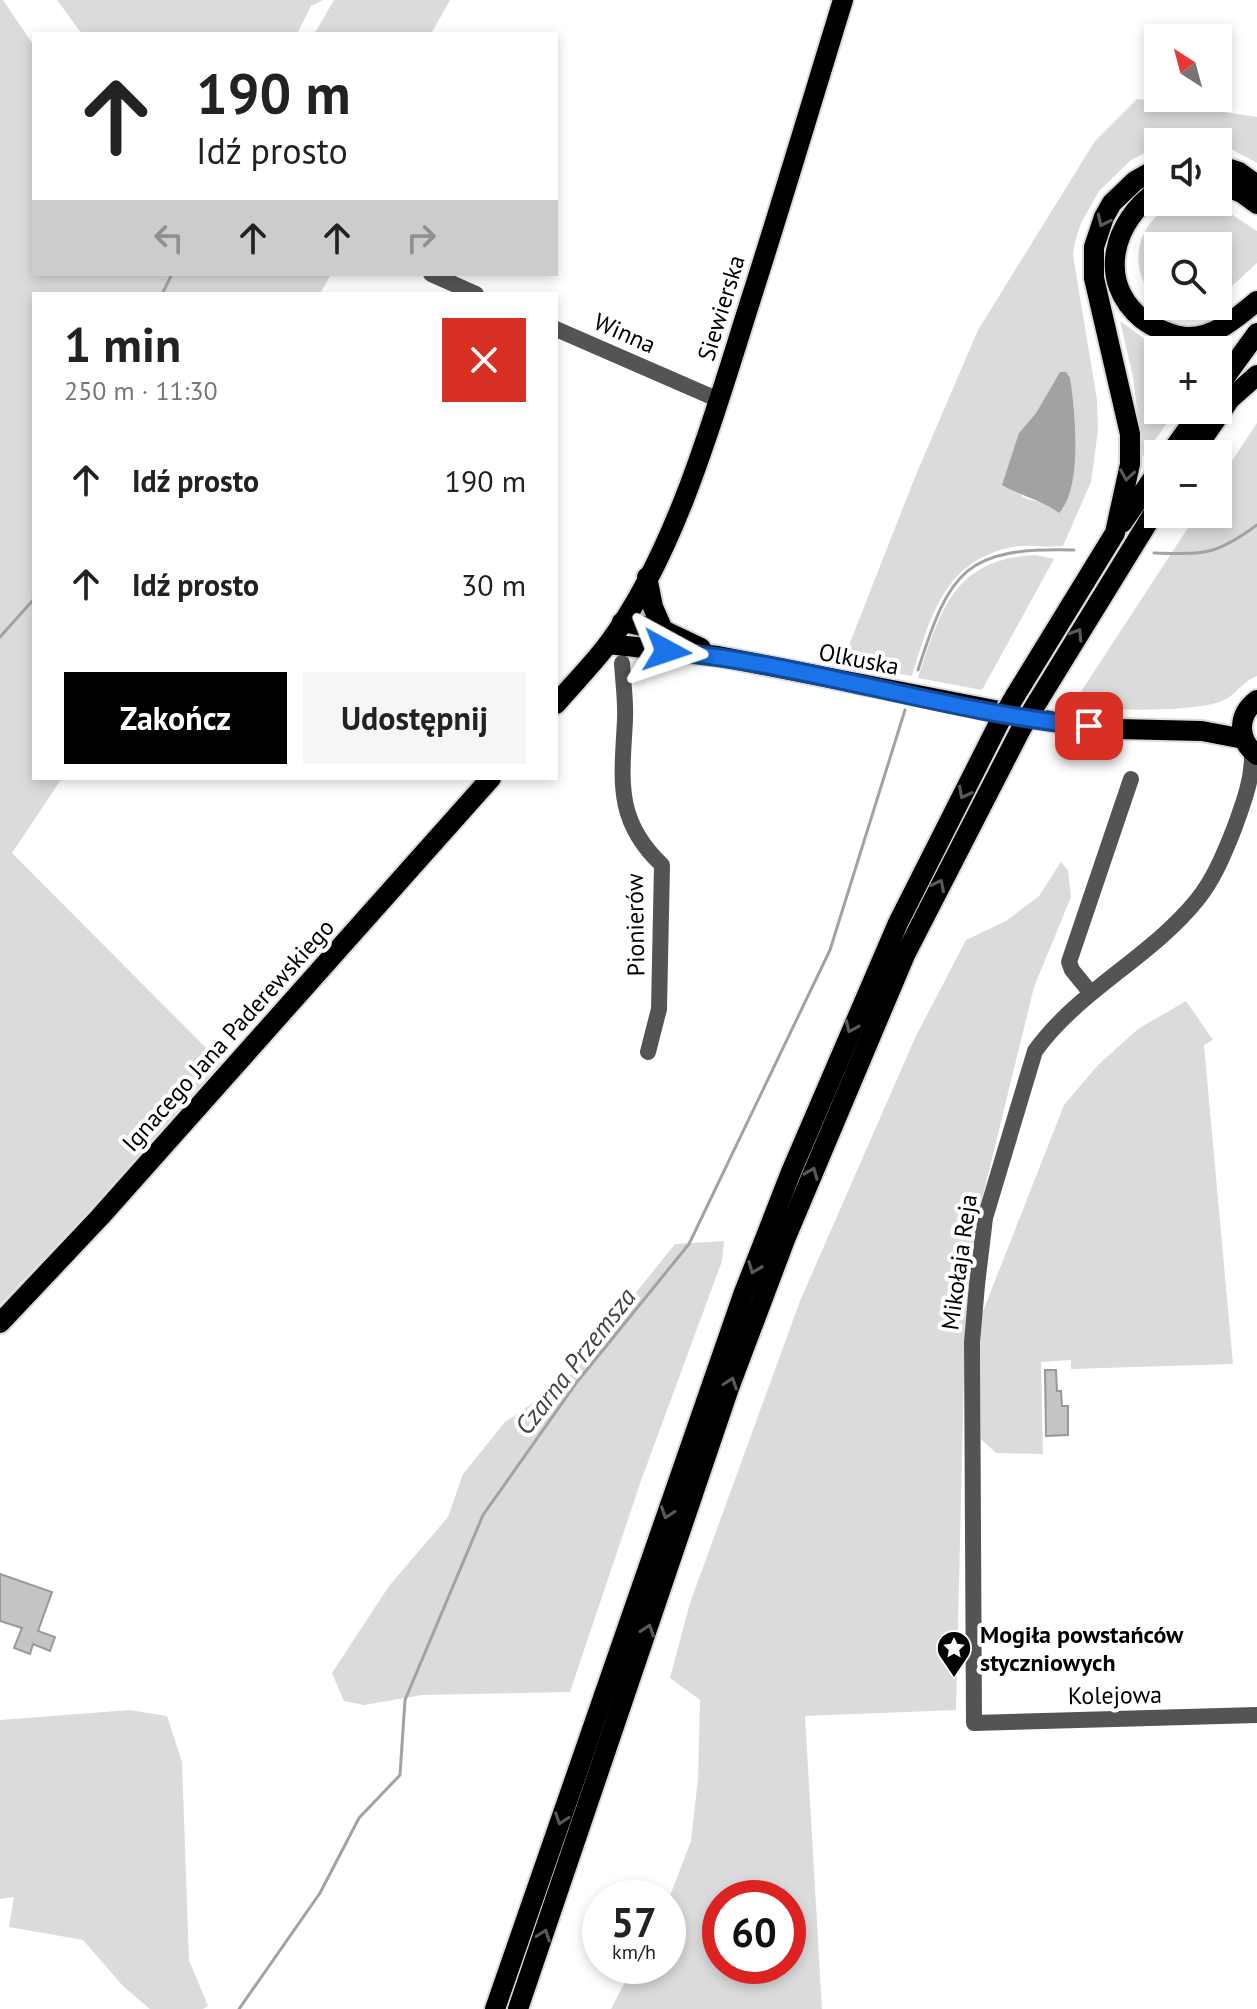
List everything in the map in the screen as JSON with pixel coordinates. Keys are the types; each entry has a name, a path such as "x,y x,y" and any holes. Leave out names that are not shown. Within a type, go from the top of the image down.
{"main road":[{"name":"Siewierska","path":"622,622 647,577 691,479 719,400 843,0"},
{"path":"1232,170 1257,185"},
{"path":"1115,533 1130,464 1130,434 1094,278 1094,247 1112,203 1144,176"},
{"path":"1232,189 1257,204"},
{"path":"1144,201 1135,208 1120,233 1116,248 1117,288 1133,311 1157,328 1187,337 1213,331 1257,301"},
{"path":"1232,378 1257,333"},
{"path":"1232,385 1257,362"},
{"path":"1232,389 1257,375"},
{"path":"495,2009 743,1295 847,1035 995,717 1015,696 1144,491"},
{"path":"518,2009 733,1375 809,1180 905,955 1033,716 1145,528"},
{"path":"647,577 653,607 663,630"},
{"path":"558,702 608,644 622,622"},
{"name":"Olkuska","path":"622,622 663,630 718,656"},
{"name":"Olkuska","path":"608,644 718,656 995,717 1033,716 1118,729 1180,730"},
{"path":"1250,708 1251,748 1180,730 1250,708"},
{"name":"Ignacego Jana Paderewskiego","path":"0,1323 100,1217 489,780"}],"street":[{"path":"436,276 472,292"},
{"name":"Winna","path":"558,330 719,400"},
{"name":"Pionierów","path":"622,663 625,717 621,779 624,800 633,830 646,850 662,865 659,1009 648,1052"},
{"name":"Mikołaja Reja","path":"1245,800 1251,748"},
{"path":"1090,992 1069,962 1131,779"},
{"name":"Mikołaja Reja","path":"974,1723 972,1342 985,1218 1035,1051 1049,1032 1090,992 1196,901 1221,860 1245,800 1257,782"},
{"name":"Kolejowa","path":"974,1723 1257,1715"}],"shaded area":[{"path":"0,0 3,0 32,43 32,276 330,276 321,292 32,292 32,780 61,780 12,853 221,1063 91,1209 0,1305"},
{"path":"57,0 323,0 311,6 298,32 81,32"},
{"path":"334,0 450,0 432,32 314,32"},
{"path":"1137,99 1144,100 1144,112 1224,112 1257,117 1257,163 1232,150 1232,128 1144,128 1144,153 1131,160 1099,191 1081,223 1073,255 1097,400 1098,430 1091,482 1063,546 1013,547 971,564 955,578 943,595 912,676 842,663 915,477 978,330 1095,141","holes":["1070,378 1075,440 1059,513 1049,505 1022,497 1019,433 1036,413 1056,379"]},
{"path":"1232,215 1257,231 1257,263 1232,286 1232,232 1145,232 1155,218"},
{"path":"1144,235 1144,282 1138,259"},
{"path":"1120,321 1144,338 1144,424 1166,424 1155,440 1144,440 1143,457 1133,377"},
{"path":"1060,372 1066,372 1070,378 1075,448 1072,486 1059,513 1002,485 1019,433 1036,413"},
{"path":"1257,423 1257,676 1227,699 1208,705 1148,710 1071,707 1188,528 1232,528 1232,461"},
{"path":"1036,555 1054,559 982,690 918,678 934,631 954,592 986,566"},
{"path":"1061,862 1068,870 1071,897 1034,987 975,1228 965,1332 956,1710 805,1716 822,2009 611,2009 624,1984 686,1984 686,1880 676,1880 691,1841 698,1779 700,1700 670,1678 690,1603 800,1301 915,1038 966,940 1006,921 1039,896"},
{"path":"1186,1001 1213,1040 1204,1045 1233,1364 1071,1369 1071,1360 1041,1362 1043,1454 996,1453 981,1439 980,1319 1064,1105 1098,1065 1138,1029"},
{"path":"724,1241 722,1261 642,1478 570,1692 422,1695 364,1705 344,1701 332,1673 389,1586 448,1517 463,1474 505,1422 565,1381 675,1244"},
{"path":"130,1710 167,1716 182,1762 189,1960 208,2006 203,2009 150,2009 123,1986 83,1940 9,1927 14,1897 0,1899 0,1720"}],"building":[{"path":"1045,1370 1056,1370 1057,1391 1061,1391 1062,1406 1068,1406 1068,1435 1046,1436"},
{"path":"0,1574 52,1592 38,1631 55,1637 50,1651 33,1644 30,1654 14,1648 22,1628 0,1621"}],"waterway":[{"path":"163,292 171,276"},
{"name":"Czarna Przemsza","path":"1154,553 1209,551 1230,543 1257,525"},
{"name":"Czarna Przemsza","path":"918,670 941,609 953,587 967,571 985,560 1008,553 1074,550"},
{"path":"0,637 32,601"},
{"name":"Czarna Przemsza","path":"239,2009 320,1893 359,1818 400,1775 405,1700 483,1515 577,1382 689,1244 830,950 905,710"}],"place":[{"name":"Mogiła powstańców styczniowych","path":"954,1679"}],"route":[{"path":"667,651 718,656 915,696 1089,726"}]}
